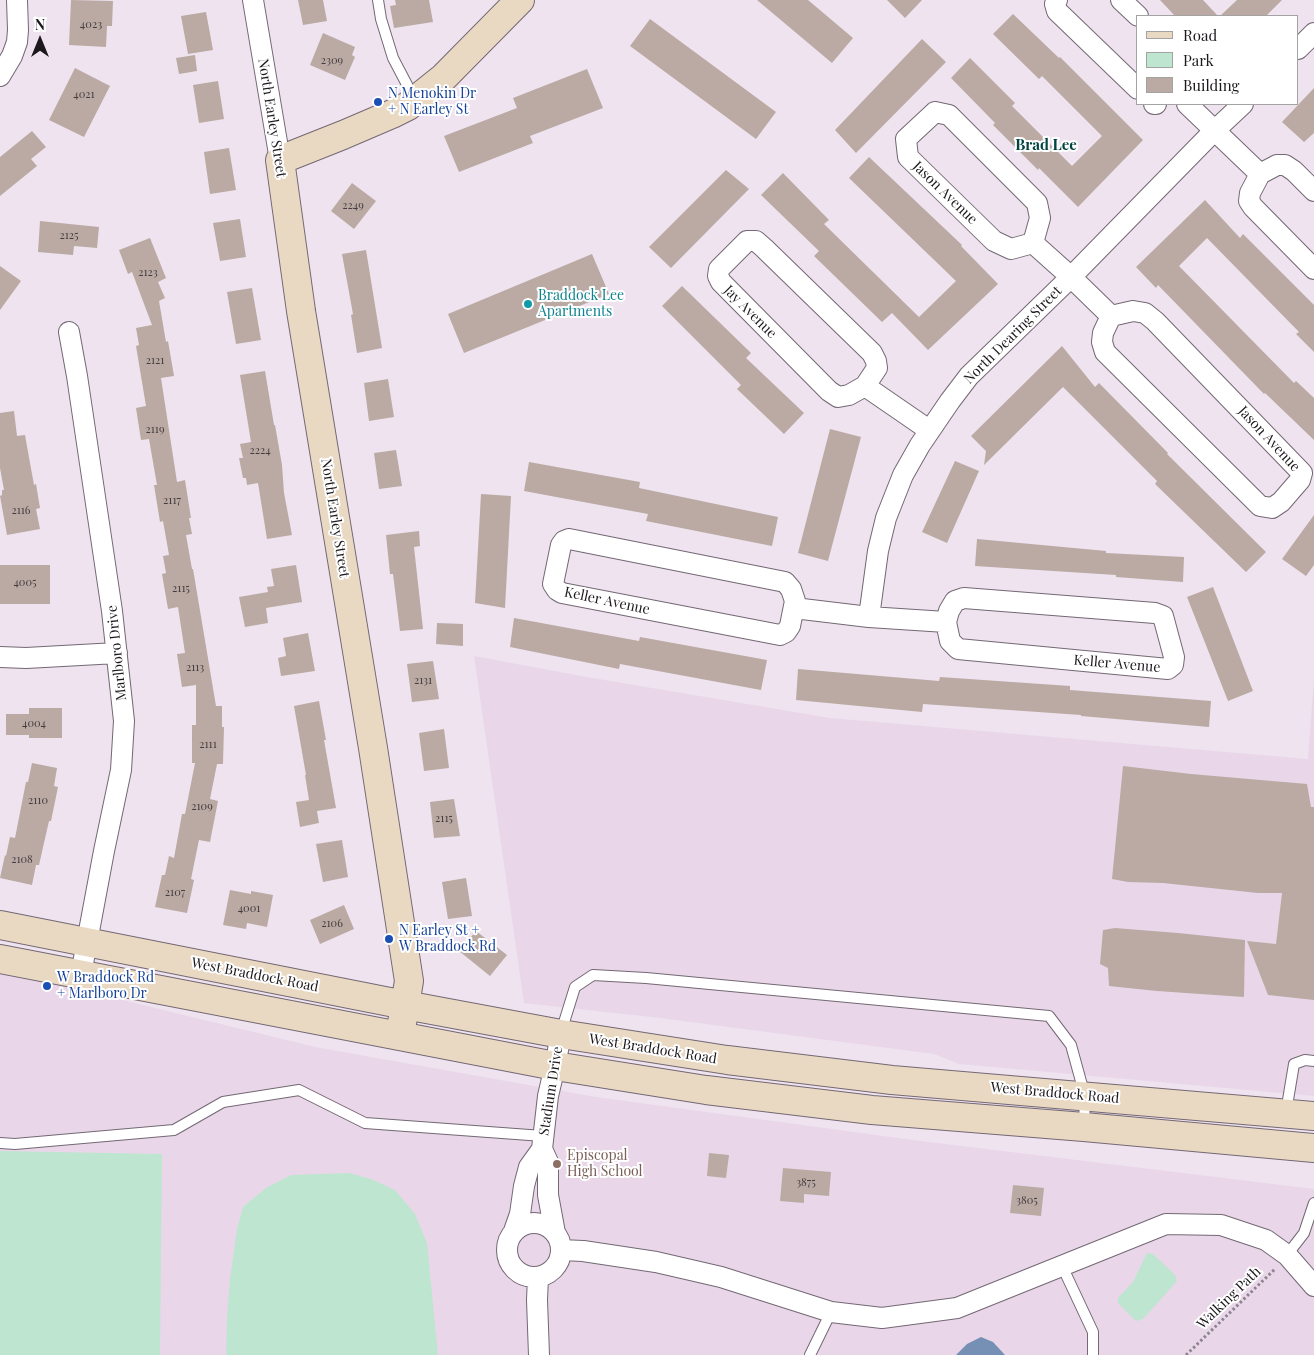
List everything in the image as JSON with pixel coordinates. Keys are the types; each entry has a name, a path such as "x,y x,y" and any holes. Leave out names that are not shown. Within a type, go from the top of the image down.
{"main road":[{"path":"280,160 311,149 392,114 415,100 443,78 520,0"},
{"name":"North Earley Street","path":"280,160 301,311 373,748 409,981 399,1036"},
{"name":"West Braddock Road","path":"0,925 561,1034 727,1060 892,1080 1314,1116"},
{"path":"0,958 556,1066 706,1090 853,1108 1314,1148"}],"street":[{"path":"0,76 12,56 17,42 17,0"},
{"name":"North Earley Street","path":"253,0 280,160"},
{"path":"1057,0 1055,4 1057,10 1136,87"},
{"path":"1121,0 1137,15"},
{"path":"1299,48 1314,33"},
{"path":"1188,105 1260,174"},
{"name":"North Dearing Street","path":"869,617 878,551 886,518 903,475 920,445 950,401 970,376 1241,105"},
{"name":"Jason Avenue","path":"935,112 949,115 1037,203 1040,218 1033,243 1011,249 994,241 908,157 906,138 935,112"},
{"path":"1314,191 1294,171 1285,165 1277,165 1260,174 1250,193 1250,201 1253,207 1314,268"},
{"name":"Jay Avenue","path":"756,240 872,353 877,368 865,386 849,395 838,398 829,391 721,282 718,276 720,269 747,242 756,240"},
{"path":"1033,243 1111,316"},
{"name":"Jason Avenue","path":"1133,311 1145,313 1155,321 1297,467 1302,473 1300,480 1281,502 1272,508 1260,506 1105,352 1102,342 1103,333 1111,316 1133,311"},
{"name":"Marlboro Drive","path":"69,332 108,581 124,722 121,770 81,974"},
{"path":"865,386 930,430"},
{"name":"Keller Avenue","path":"569,540 785,582 791,589 795,601 794,608 790,626 786,632 780,635 562,593 553,584 561,546 564,541 569,540"},
{"name":"Keller Avenue","path":"964,598 1155,613 1163,616 1174,657 1174,665 1168,669 958,649 950,641 946,622 949,611 955,601 964,598"},
{"path":"794,608 869,617 946,622"},
{"path":"0,657 26,658 117,653"},
{"name":"Stadium Drive","path":"558,1242 548,1195 548,1162 543,1143 548,1096 556,1066 561,1034"},
{"name":"Stadium Drive","path":"538,1277 519,1273 512,1266 506,1248 508,1239 514,1231 520,1214 529,1166 543,1143"},
{"path":"514,1231 530,1223 540,1223 548,1227 558,1242 560,1258 557,1265 552,1270 538,1277 539,1355"},
{"path":"558,1242 583,1251 656,1262 721,1277 830,1312 882,1318 957,1308 1166,1224 1221,1225 1266,1240 1287,1254 1314,1286"}],"lane":[{"path":"378,0 381,19 393,58 415,100"},
{"path":"561,1034 575,987 594,975 646,978 1049,1016 1071,1045 1085,1096 1084,1127"},
{"path":"1286,1113 1294,1064 1305,1060 1314,1061"},
{"path":"0,1143 15,1144 174,1130 224,1102 299,1090 365,1123 543,1143"},
{"path":"1287,1254 1304,1233 1314,1203"},
{"path":"1062,1266 1093,1332 1093,1355"},
{"path":"810,1355 830,1312"}],"path":[{"name":"Walking Path","path":"1186,1355 1273,1271 1287,1254"}],"shaded area":[{"path":"474,656 830,718 1308,759 1314,678 1314,1096 959,1064 934,1054 660,1018 524,1003"},
{"name":"Episcopal High School","path":"0,970 315,1047 596,1097 913,1140 1314,1189 1314,1355 0,1355"}],"green space":[{"path":"0,1151 162,1154 160,1355 0,1355"},
{"path":"349,1173 371,1179 395,1190 415,1214 427,1243 438,1355 226,1355 230,1279 237,1229 243,1207 266,1188 291,1175"},
{"path":"1147,1253 1153,1254 1175,1275 1177,1281 1143,1319 1136,1321 1118,1303 1118,1298 1133,1282"}],"water":[{"path":"981,1337 993,1342 1005,1355 956,1355 967,1344"}],"building":[{"path":"71,0 113,1 112,26 107,26 106,47 69,45"},
{"path":"298,0 323,0 327,21 303,25"},
{"path":"395,0 429,0 433,22 394,28 390,6 396,5"},
{"path":"757,0 808,0 853,38 832,63"},
{"path":"887,0 922,0 905,18"},
{"path":"1160,0 1203,0 1217,15 1174,15"},
{"path":"1237,0 1282,0 1267,15 1221,15"},
{"path":"206,12 213,50 188,54 181,16"},
{"path":"1013,14 1060,57 1143,140 1078,207 993,125 995,123 951,78 970,58 1015,103 1012,106 1072,166 1102,136 1042,76 1039,79 993,34"},
{"path":"650,19 776,112 756,139 630,46"},
{"path":"323,33 355,47 352,55 355,57 345,80 310,65"},
{"path":"922,39 946,62 856,153 835,130"},
{"path":"195,55 197,71 179,74 176,58"},
{"path":"75,68 110,86 84,137 49,120"},
{"path":"587,69 603,108 530,136 533,143 459,172 444,136 517,108 513,98"},
{"path":"218,81 224,119 199,123 193,85"},
{"path":"1314,88 1314,133 1304,142 1282,122"},
{"path":"32,131 46,147 31,159 37,166 0,196 0,157"},
{"path":"229,148 236,190 210,194 204,152"},
{"path":"869,157 962,245 998,284 928,350 892,313 882,322 814,256 819,251 761,195 783,173 829,220 824,224 919,317 956,281 849,178"},
{"path":"726,170 749,189 671,268 649,247"},
{"path":"352,183 376,201 354,229 331,211"},
{"path":"1205,200 1240,238 1243,234 1314,305 1314,352 1296,334 1299,332 1207,238 1179,266 1294,383 1296,381 1314,398 1314,440 1264,394 1158,285 1156,288 1136,267"},
{"path":"240,219 246,257 220,261 213,223"},
{"path":"40,221 99,227 97,248 74,246 73,255 38,252"},
{"path":"150,238 166,278 158,282 165,298 159,301 174,376 161,378 177,482 185,480 192,534 186,535 216,706 222,706 222,727 224,727 223,764 217,764 210,799 218,801 210,842 199,840 191,879 194,880 187,913 155,907 162,875 165,875 169,856 174,858 182,814 185,814 195,763 192,763 192,725 196,725 196,685 182,687 177,654 185,653 178,607 168,609 162,574 166,573 163,556 169,555 163,521 160,522 154,485 157,485 149,439 141,440 136,408 146,406 136,346 139,345 136,328 152,325 132,272 128,274 119,250"},
{"path":"366,250 382,348 357,353 351,315 353,314 342,254"},
{"name":"Braddock Lee Apartments","path":"592,254 609,294 464,353 448,314"},
{"path":"0,266 21,281 0,310"},
{"path":"682,286 751,353 746,358 804,413 784,434 737,389 741,385 662,306"},
{"path":"252,288 261,340 236,344 227,292"},
{"path":"1062,346 1095,387 1099,383 1167,454 1266,552 1246,572 1155,484 1157,481 1063,387 984,465 986,451 971,436"},
{"path":"265,371 282,465 284,493 292,535 267,539 258,483 247,485 246,478 243,478 239,458 243,458 240,444 251,442 240,375"},
{"path":"388,379 394,417 369,421 364,383"},
{"path":"14,411 17,436 25,435 34,485 36,484 40,508 36,509 40,529 7,535 0,496 2,495 2,490 4,490 0,468 0,413"},
{"path":"830,429 861,437 828,561 798,553"},
{"path":"396,450 402,486 379,489 374,453"},
{"path":"955,461 979,471 947,543 922,532"},
{"path":"529,462 640,482 639,488 778,517 772,546 646,521 648,514 524,491"},
{"path":"481,494 511,496 505,608 475,603"},
{"path":"1314,515 1314,565 1306,576 1282,559"},
{"path":"419,531 420,546 414,547 423,629 400,631 393,574 390,574 386,535"},
{"path":"977,539 1106,551 1106,553 1184,557 1183,582 1116,577 1116,575 975,566"},
{"path":"0,565 50,565 50,604 0,604"},
{"path":"296,565 302,602 266,608 268,623 245,627 239,597 268,592 267,587 274,586 271,569"},
{"path":"1213,587 1253,691 1228,701 1187,597"},
{"path":"514,618 639,641 640,637 767,660 761,690 620,664 619,669 510,647"},
{"path":"437,623 463,624 463,646 436,644"},
{"path":"308,633 315,671 281,676 278,658 286,656 283,638"},
{"path":"433,661 439,699 412,702 407,664"},
{"path":"798,669 939,681 940,677 1070,686 1070,690 1211,701 1209,727 1081,715 923,704 922,712 796,700"},
{"path":"319,701 336,808 317,811 319,823 300,827 296,802 309,800 294,706"},
{"path":"29,708 62,708 62,738 29,738 29,735 6,735 6,714 29,714"},
{"path":"444,729 449,768 424,771 419,733"},
{"path":"32,763 57,768 54,786 58,787 51,821 49,821 39,865 36,865 32,885 0,878 10,837 15,838 26,782 28,782"},
{"path":"1123,766 1307,784 1311,807 1314,807 1314,1000 1268,995 1247,941 1276,944 1282,893 1258,893 1112,879"},
{"path":"454,799 460,836 434,838 430,802"},
{"path":"342,840 348,877 323,882 316,844"},
{"path":"466,878 472,916 448,919 442,882"},
{"path":"230,890 251,894 251,891 273,895 267,927 247,923 246,929 223,925"},
{"path":"344,905 354,929 320,944 310,920"},
{"path":"1115,928 1245,940 1244,997 1109,986 1108,968 1100,964 1103,930"},
{"path":"476,931 507,955 490,976 459,951"},
{"path":"709,1153 729,1155 726,1178 707,1176"},
{"path":"783,1168 831,1172 829,1196 804,1194 804,1203 780,1201"},
{"path":"1013,1185 1044,1188 1041,1216 1010,1213"}],"place":[{"name":"N Menokin Dr + N Earley St","path":"378,102"},
{"name":"Braddock Lee Apartments","path":"528,304"},
{"name":"N Earley St + W Braddock Rd","path":"389,939"},
{"name":"W Braddock Rd + Marlboro Dr","path":"47,986"},
{"name":"Episcopal High School","path":"557,1164"}],"district":[{"name":"Brad Lee","path":"1046,145"}]}
